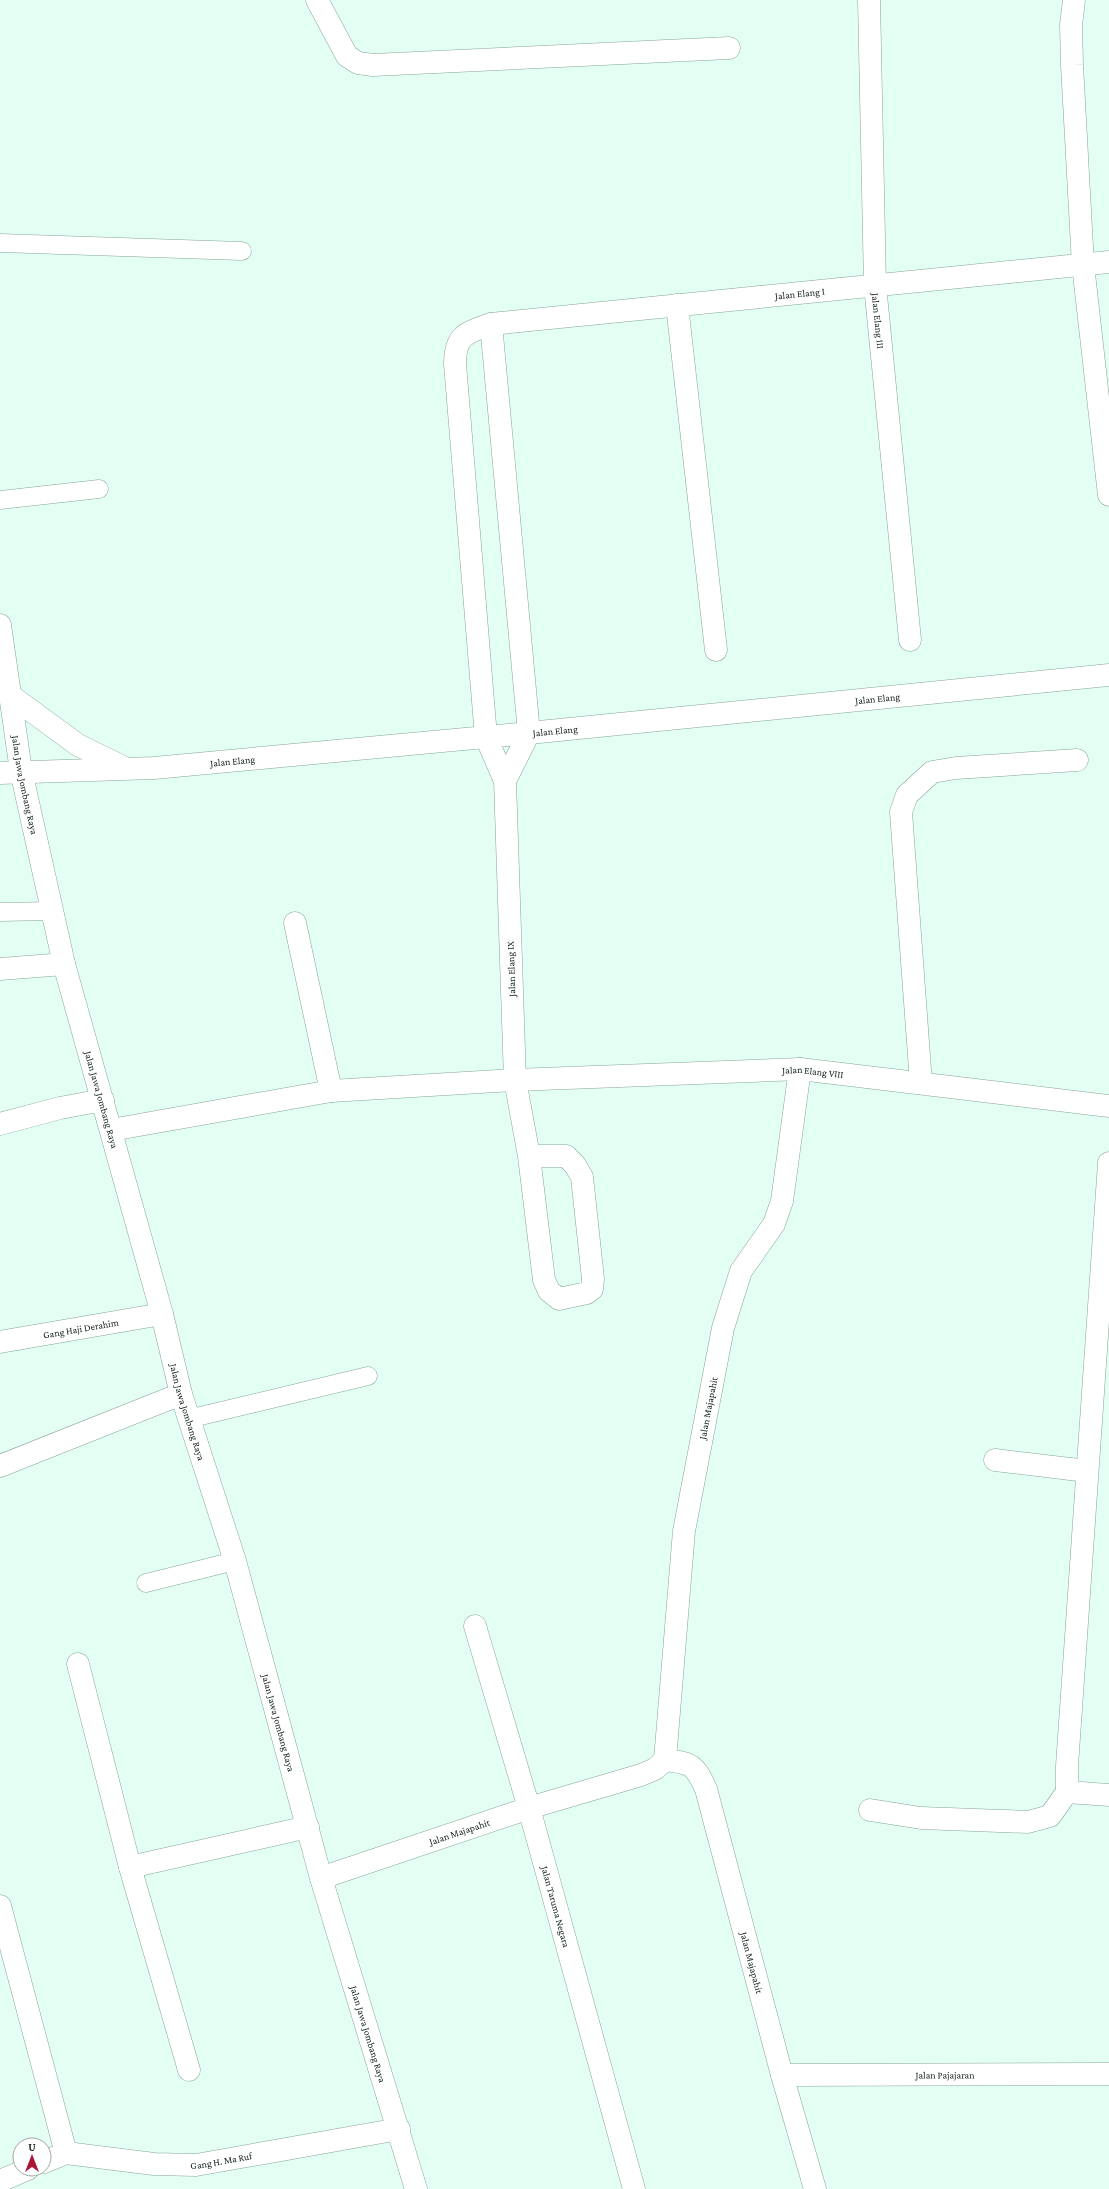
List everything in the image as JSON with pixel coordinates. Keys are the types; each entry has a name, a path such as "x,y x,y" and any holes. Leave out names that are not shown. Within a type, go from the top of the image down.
{"street":[{"path":"317,0 347,56 358,63 373,65 729,48"},
{"name":"Jalan Elang III","path":"869,0 875,285 910,640"},
{"path":"1074,0 1071,25 1072,65 1083,265 1109,495"},
{"name":"Jalan Elang I","path":"486,737 455,350 458,340 465,334 491,324 1109,262"},
{"path":"677,305 716,650"},
{"path":"491,324 529,733"},
{"name":"Jalan Jawa Jombang Raya","path":"0,625 11,696 10,772 51,911 64,964 162,1314 188,1419 235,1561 321,1878 399,2129 416,2189"},
{"name":"Jalan Elang","path":"10,772 154,768 529,733 1109,675"},
{"path":"11,696 78,745 124,768"},
{"name":"Jalan Elang IX","path":"504,781 529,733"},
{"name":"Jalan Elang IX","path":"486,737 504,781 514,1080 529,1156 544,1280 554,1296 559,1299 587,1292 592,1289 593,1279 582,1177 579,1170 566,1156 529,1156"},
{"path":"921,1083 901,812 907,795 932,772 956,768 1077,760"},
{"path":"294,923 331,1091"},
{"path":"0,969 64,964"},
{"name":"Jalan Elang VIII","path":"111,1130 331,1091 514,1080 800,1069 1109,1106"},
{"name":"Jalan Majapahit","path":"321,1878 530,1808 641,1775 655,1769 665,1760 684,1531 723,1328 741,1271 774,1224 782,1201 800,1069"},
{"path":"0,1124 60,1108 103,1100"},
{"path":"870,1810 921,1818 1028,1822 1050,1816 1067,1792 1067,1766 1109,1163"},
{"name":"Gang Haji Derahim","path":"0,1342 162,1314"},
{"path":"0,1466 181,1394"},
{"path":"995,1460 1087,1471"},
{"name":"Jalan Taruma Negara","path":"475,1626 530,1808 634,2189"},
{"path":"78,1664 130,1867 189,2070"},
{"name":"Jalan Majapahit","path":"665,1760 683,1762 697,1770 706,1789 782,2074 815,2189"},
{"path":"1067,1792 1109,1795"},
{"path":"130,1867 308,1827"},
{"path":"0,1906 66,2153"},
{"name":"Jalan Pajajaran","path":"782,2074 1109,2074"},
{"name":"Gang H. Ma Ruf","path":"52,2159 66,2153 154,2164 196,2165 399,2129"},
{"path":"0,2181 12,2176"}],"lane":[{"path":"0,243 242,251"},
{"path":"0,500 100,489"},
{"path":"0,912 51,911"},
{"path":"188,1419 368,1376"},
{"path":"146,1583 235,1561"}]}
